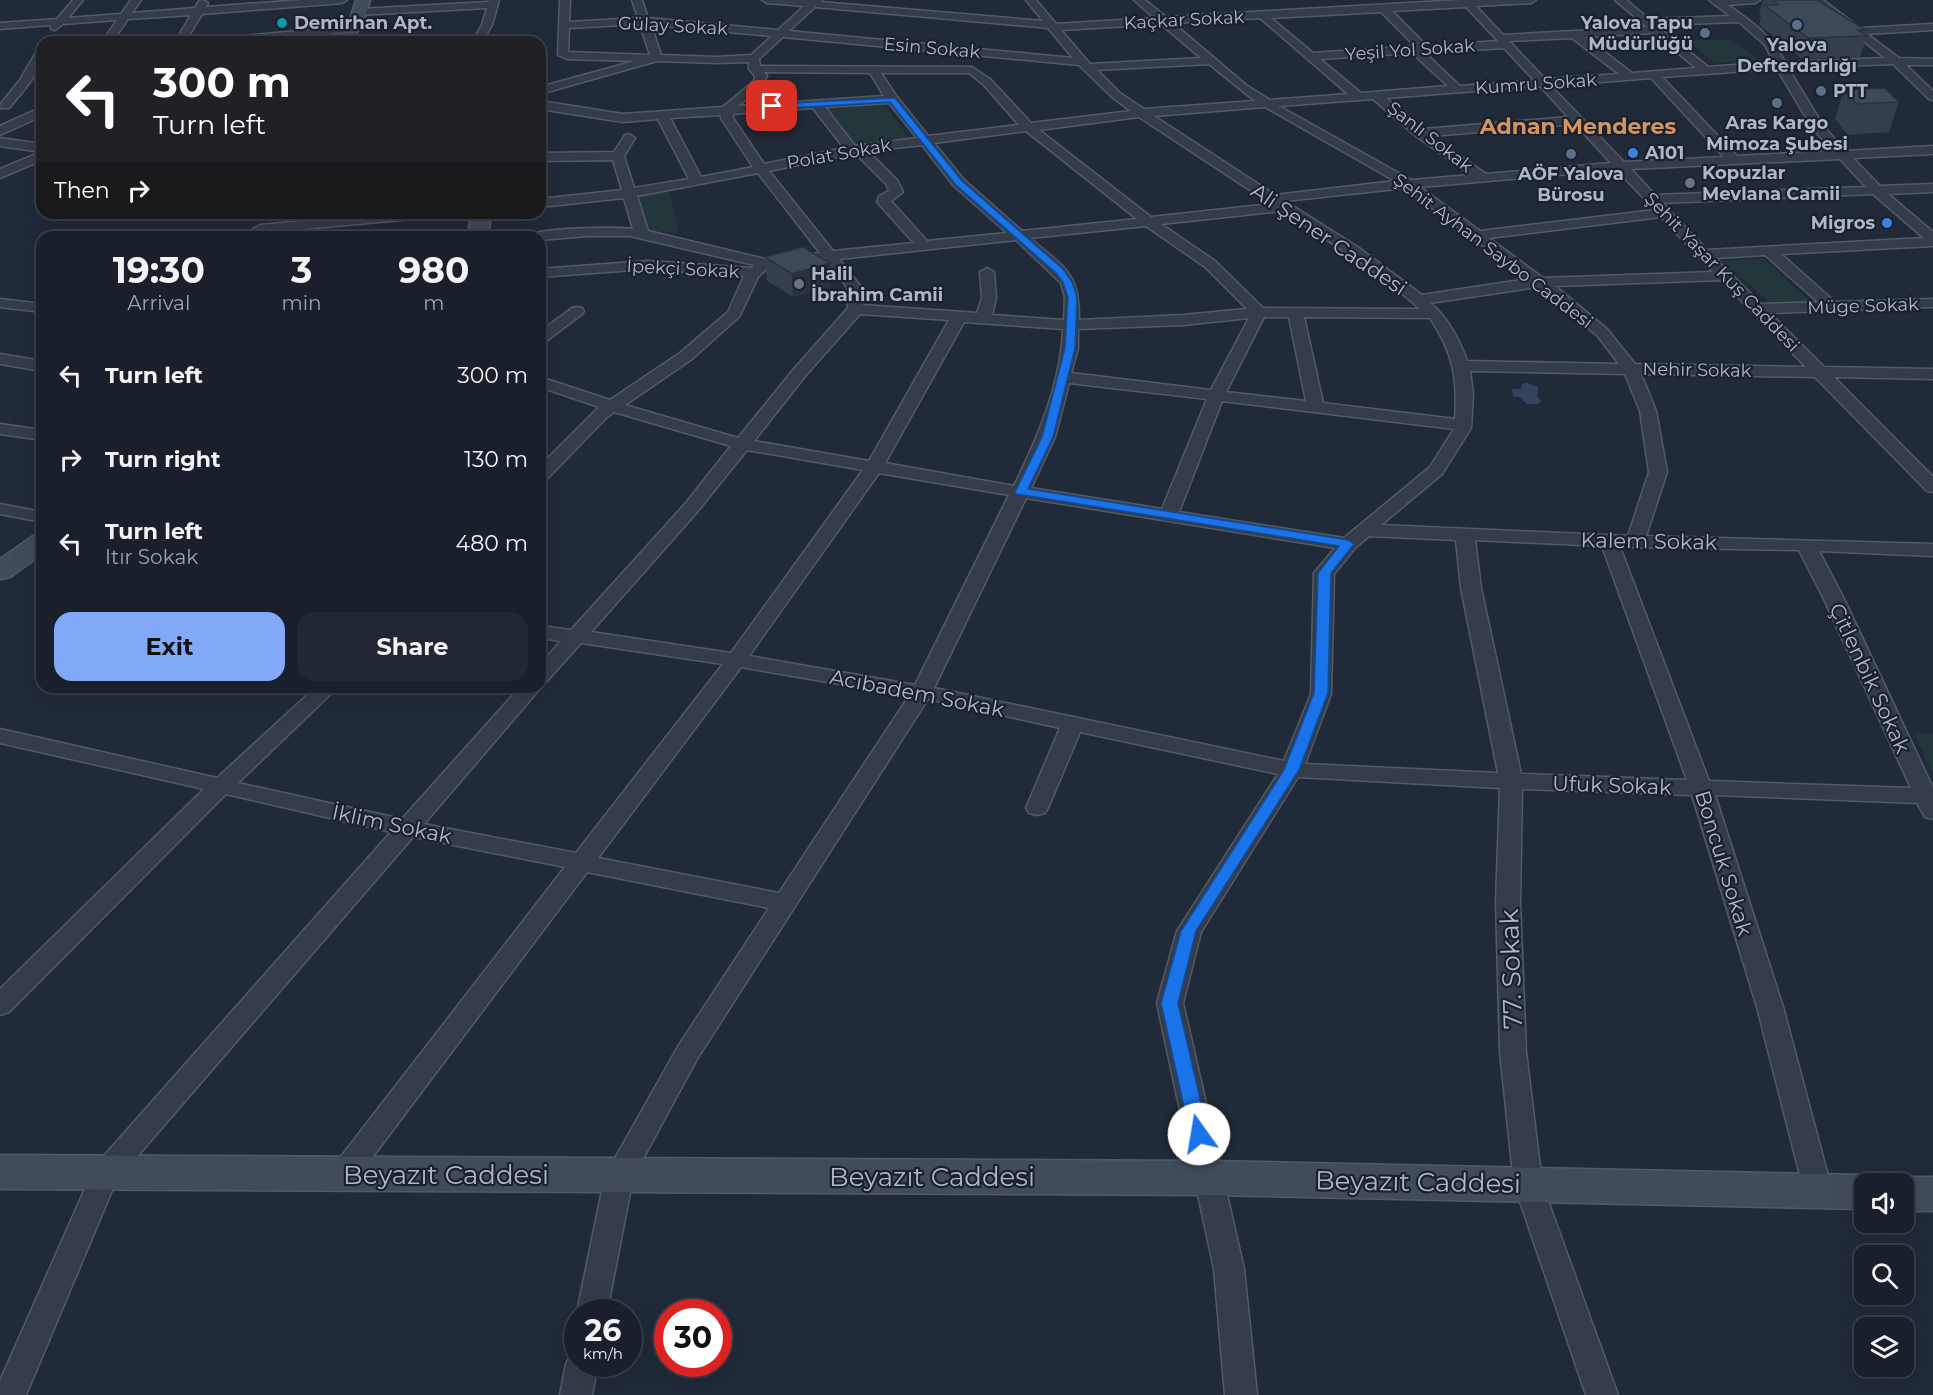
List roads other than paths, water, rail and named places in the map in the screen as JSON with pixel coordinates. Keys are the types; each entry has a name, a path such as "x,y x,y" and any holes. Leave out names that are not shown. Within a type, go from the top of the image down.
{"street":[{"path":"50,36 59,21 78,0"},
{"path":"111,36 136,0"},
{"path":"183,36 204,0"},
{"path":"0,26 198,11 266,10 342,0"},
{"path":"565,0 562,54 567,56 717,60 755,64 873,69 972,70 987,81 1027,126 1149,222 1210,264 1259,312"},
{"path":"637,0 657,58"},
{"name":"Kaçkar Sokak","path":"767,0 815,2 1052,26 1531,0"},
{"name":"Ali Şener Caddesi","path":"1031,0 1116,95 1277,203 1354,251 1419,300 1434,314 1451,339 1461,366 1465,394 1463,425 1436,470 1348,544 1324,573 1321,693 1292,770 1189,931 1170,1003 1229,1269 1241,1395"},
{"name":"Şehit Ayhan Saybo Caddesi","path":"1139,0 1242,87 1267,104 1408,184 1540,282 1602,332 1631,369 1648,411 1658,472 1635,542"},
{"path":"1356,0 1363,10"},
{"path":"1620,0 1706,71"},
{"path":"1716,1 1755,0"},
{"path":"1817,0 1896,61 1933,97"},
{"path":"1716,1 1770,44 1819,129 1875,189 1933,240"},
{"path":"755,64 781,34 815,2"},
{"name":"Şehit Yaşar Kuş Caddesi","path":"1467,2 1546,84 1703,255 1933,487"},
{"path":"348,36 361,6 493,3 487,25 481,36"},
{"path":"1243,5 1313,56 1359,97"},
{"path":"1384,9 1458,90"},
{"path":"253,36 266,10"},
{"path":"1647,22 1740,19"},
{"name":"Gülay Sokak","path":"565,25 646,21 781,34"},
{"path":"1858,31 1933,27"},
{"name":"Yeşil Yol Sokak","path":"1313,56 1420,50 1574,34 1656,30"},
{"name":"Esin Sokak","path":"781,34 1086,64 1211,61"},
{"path":"1574,34 1630,77"},
{"path":"972,70 993,54"},
{"path":"546,89 657,58"},
{"name":"Kumru Sokak","path":"1140,113 1546,84 1780,64 1933,62"},
{"path":"2,106 25,81 36,64"},
{"path":"546,670 690,508 801,372 856,309 854,287 760,168 727,118 728,109 759,82 761,75 755,64"},
{"path":"594,1299 618,1176 688,1052 922,692 1047,437 1070,348 1072,297 1068,282 1059,271 959,183 892,99 873,69"},
{"path":"1654,75 1734,160"},
{"path":"25,81 36,81"},
{"name":"Şanlı Sokak","path":"1377,96 1420,133 1483,177"},
{"path":"546,106 623,118 663,117 728,109 892,99"},
{"path":"816,104 855,150 892,183 896,192 884,199 884,202 924,246"},
{"path":"2,106 36,109"},
{"path":"0,131 36,113"},
{"name":"Polat Sokak","path":"546,202 630,194 855,150 924,139 1140,113"},
{"path":"663,117 697,182"},
{"path":"1420,133 1579,120"},
{"path":"628,138 618,156 642,234"},
{"path":"0,142 36,147"},
{"path":"546,236 608,232 642,234 739,259 760,268 830,256 1149,222 1408,184 1621,166 1933,150"},
{"path":"546,157 618,156"},
{"path":"0,174 36,158"},
{"path":"1652,199 1933,188"},
{"path":"1478,235 1665,213"},
{"path":"275,231 372,219"},
{"path":"635,265 670,240"},
{"path":"1703,255 1933,240"},
{"path":"1769,251 1832,307"},
{"name":"İpekçi Sokak","path":"546,272 635,265 760,268"},
{"path":"546,470 600,414 686,356 734,314 760,268"},
{"path":"982,318 990,298 987,272"},
{"path":"1419,300 1540,282 1724,276"},
{"name":"Müge Sokak","path":"1757,309 1933,303"},
{"path":"4,306 36,308"},
{"path":"856,309 1071,325 1183,320 1259,312 1434,314"},
{"path":"546,334 577,311"},
{"path":"1169,515 1216,396 1259,312"},
{"path":"1295,312 1316,408"},
{"path":"343,1175 736,660 874,467 959,317"},
{"path":"0,359 36,365"},
{"name":"Nehir Sokak","path":"1461,366 1933,374"},
{"path":"1063,377 1463,425"},
{"path":"546,384 611,406 742,444 1021,492 1348,544"},
{"path":"0,429 36,434"},
{"path":"1910,463 1933,463"},
{"path":"0,510 36,516"},
{"name":"Kalem Sokak","path":"1365,530 1635,542 1933,550"},
{"name":"77. Sokak","path":"1465,534 1471,588 1511,781 1508,902 1514,1052 1528,1184 1602,1395"},
{"name":"Boncuk Sokak","path":"1609,541 1701,788 1770,1007 1818,1191"},
{"name":"Çitlenbik Sokak","path":"1806,545 1931,801"},
{"path":"0,571 36,548"},
{"name":"Acıbadem Sokak","path":"546,633 736,660 922,692 1292,770"},
{"path":"0,1005 220,787 322,693"},
{"path":"10,1395 105,1174 526,693"},
{"path":"1037,808 1072,724"},
{"name":"İklim Sokak","path":"0,735 407,828 786,903"},
{"name":"Ufuk Sokak","path":"1292,770 1701,788 1931,801"},
{"name":"Beyazıt Caddesi","path":"0,1172 1208,1178 1854,1192"},
{"path":"1914,1194 1933,1194"},
{"path":"576,1395 579,1377"}],"water":[{"path":"1527,383 1538,387 1537,396 1541,401 1538,404 1527,404 1520,397 1513,396 1512,389 1521,389 1522,384"}],"place":[{"name":"Demirhan Apt.","path":"282,23"},
{"name":"Yalova Defterdarlığı","path":"1797,25"},
{"name":"Yalova Tapu Müdürlüğü","path":"1705,33"},
{"name":"PTT","path":"1821,91"},
{"name":"Aras Kargo Mimoza Şubesi","path":"1777,103"},
{"name":"A101","path":"1633,153"},
{"name":"AÖF Yalova Bürosu","path":"1571,154"},
{"name":"Kopuzlar Mevlana Camii","path":"1690,183"},
{"name":"Migros","path":"1887,223"},
{"name":"Halil İbrahim Camii","path":"799,284"}],"district":[{"name":"Adnan Menderes","path":"1578,126"}]}
